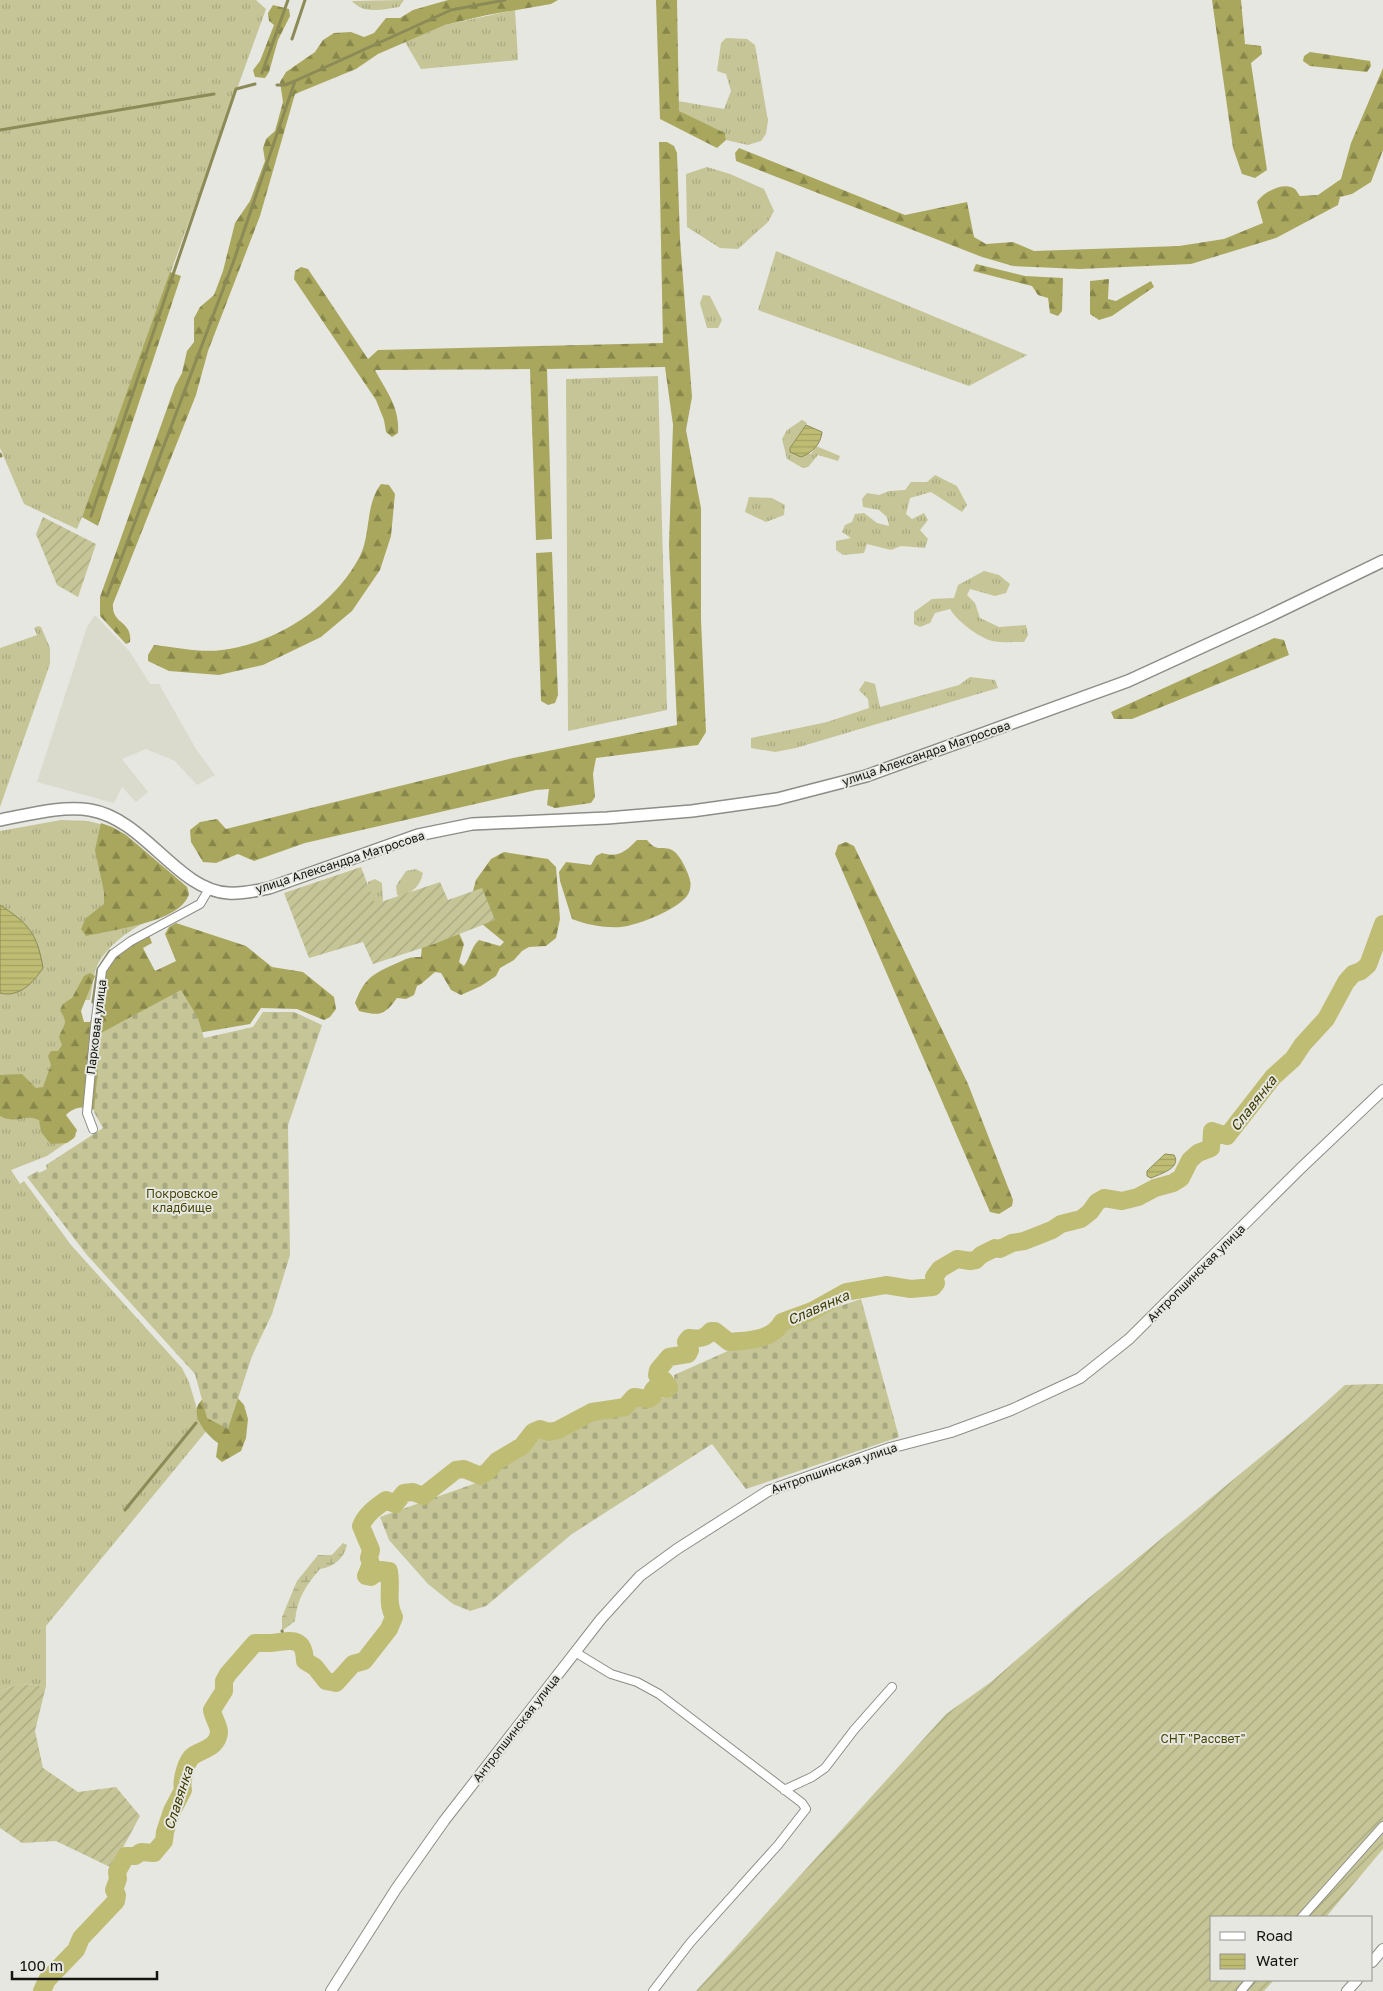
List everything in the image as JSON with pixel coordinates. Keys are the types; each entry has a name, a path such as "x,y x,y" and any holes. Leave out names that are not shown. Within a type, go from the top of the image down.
{"main road":[{"name":"улица Александра Матросова","path":"209,889 227,893 269,888 418,835 472,824 607,818 692,811 777,799 866,776 1128,681 1383,561"},
{"path":"0,820 48,811 90,810 108,815 124,822 190,878 209,889"}],"street":[{"name":"Парковая улица","path":"94,1129 87,1113 102,970 113,954 131,941 200,904 209,889"},
{"name":"Антропшинская улица","path":"331,1991 396,1889 444,1821 601,1619 640,1576 677,1549 768,1491 890,1448 950,1432 1011,1410 1080,1378 1129,1339 1301,1168 1383,1090"},
{"path":"575,1652 611,1674 637,1682 659,1694 802,1803 806,1809 778,1845 690,1943 653,1991"},
{"path":"784,1790 812,1777 825,1768 854,1730 892,1687"},
{"path":"1303,1916 1383,1826"},
{"path":"1373,1961 1383,1949"},
{"path":"1241,1991 1249,1981"},
{"path":"1347,1991 1356,1981"}],"shaded area":[{"path":"95,615 130,652 150,684 159,684 196,749 215,775 197,785 175,761 146,749 122,759 148,792 136,802 122,787 114,803 37,782 87,627"}],"green space":[{"path":"0,0 256,0 266,9 77,529 24,504 0,448"},
{"path":"404,0 399,7 380,10 368,10 352,1"},
{"path":"448,0 558,0 551,4 487,15 445,25 378,54 356,69 295,94 260,216 208,351 196,395 113,604 115,615 130,635 130,642 126,644 100,616 100,597 175,386 182,373 187,351 194,342 194,318 200,307 214,295 223,271 235,223 250,201 265,161 263,148 266,139 275,131 283,102 280,82 286,72 315,52 323,40 334,33 351,32 364,37 374,33 386,18 400,18 413,10"},
{"path":"656,0 677,0 679,111 725,133 726,140 717,148 660,119"},
{"path":"1212,0 1241,0 1245,44 1261,46 1262,54 1251,63 1267,170 1255,178 1242,174 1233,148"},
{"path":"273,5 289,9 290,16 278,40 269,72 265,78 255,77 253,70 260,61 274,25 269,21 268,13"},
{"path":"515,10 518,60 421,69 405,42 445,25"},
{"path":"726,38 747,39 755,45 768,121 766,134 761,141 748,145 726,140 725,133 679,112 678,101 724,109 731,91 726,74 717,71 721,43"},
{"path":"1310,52 1370,61 1371,66 1367,72 1310,66 1303,61 1304,56"},
{"path":"1383,68 1383,150 1371,182 1352,194 1340,197 1338,205 1276,238 1191,264 1080,269 1013,266 982,257 736,161 735,153 739,148 905,215 967,202 974,237 986,244 1013,242 1034,251 1179,246 1224,239 1263,223 1257,202 1269,191 1285,186 1295,189 1300,196 1318,195 1341,179 1351,143"},
{"path":"659,142 667,142 674,146 677,153 680,239 692,397 686,430 701,508 701,620 706,732 698,745 596,758 593,774 595,797 591,803 555,808 547,805 549,789 536,790 305,843 254,861 238,854 216,863 203,862 191,842 190,830 200,822 217,819 226,829 513,758 677,725 669,545 673,425 665,367 547,369 552,539 536,540 530,369 375,370 395,407 398,433 392,437 386,432 384,420 376,400 294,279 295,271 301,267 308,269 368,359 378,350 663,343"},
{"path":"707,167 730,174 764,189 774,211 768,222 738,249 720,248 687,227 686,174"},
{"path":"776,251 1027,355 969,386 758,310"},
{"path":"976,264 1025,276 1063,278 1062,311 1058,316 1050,313 1048,298 1038,295 1032,286 973,271"},
{"path":"170,272 181,276 98,526 82,517"},
{"path":"1109,279 1108,299 1116,301 1151,281 1154,287 1112,316 1099,320 1090,314 1090,281"},
{"path":"703,295 710,296 722,320 718,328 707,328 700,303"},
{"path":"658,376 667,710 568,731 566,379"},
{"path":"802,420 807,423 790,448 811,454 816,446 840,456 838,461 818,455 808,467 803,468 787,459 782,439 787,430"},
{"path":"935,475 957,486 967,505 962,512 931,492 910,498 906,514 912,519 924,513 928,520 920,530 928,539 925,548 901,546 891,550 867,544 864,553 843,555 836,550 836,541 851,538 842,532 845,525 852,522 855,514 864,513 877,523 889,526 887,517 879,510 863,507 862,499 867,493 879,495 889,491 905,490 911,482 927,482"},
{"path":"381,484 389,485 395,494 391,536 380,570 352,611 321,637 263,665 219,675 169,671 148,661 148,655 154,645 206,651 222,650 243,646 263,639 302,619 335,591 349,574 360,556 366,538 370,510"},
{"path":"749,497 772,498 785,505 784,515 766,522 745,512"},
{"path":"43,517 96,544 78,597 57,585 36,534"},
{"path":"552,552 558,695 555,703 548,705 541,701 536,553"},
{"path":"984,571 999,575 1010,584 1006,593 995,596 970,589 967,595 975,603 980,618 999,627 1026,625 1028,635 1024,642 1000,642 986,639 963,623 950,609 935,613 930,623 920,627 914,624 914,612 932,599 954,598 958,585"},
{"path":"41,627 50,648 50,664 0,807 0,648 37,635 34,628"},
{"path":"1274,638 1284,640 1289,655 1132,719 1114,719 1111,712"},
{"path":"970,677 995,680 998,688 796,748 775,752 751,748 751,738 827,722 869,708 868,699 859,690 865,681 875,684 880,707 959,685"},
{"path":"61,820 88,821 112,827 126,835 187,887 189,894 185,901 174,910 142,924 122,937 110,948 97,966 90,1000 82,1000 63,1116 76,1136 47,1156 11,1170 20,1184 24,1181 71,1245 182,1368 189,1382 200,1419 208,1429 46,1626 46,1686 20,1684 0,1691 0,831"},
{"path":"101,823 126,835 187,887 189,894 183,904 175,911 152,921 86,936 81,929 86,918 104,904 104,892 95,850"},
{"path":"637,840 647,840 656,847 670,849 679,856 690,879 690,888 687,896 666,911 629,926 602,926 572,919 559,872 566,862 591,865 596,856 602,853 613,855 621,853"},
{"path":"846,842 854,846 968,1084 1013,1200 1012,1206 999,1214 990,1212 835,854 838,845"},
{"path":"504,852 548,859 556,867 560,919 556,938 546,946 529,947 522,951 514,960 500,968 496,976 481,986 461,995 451,990 441,973 435,972 417,986 414,995 406,999 397,998 385,1011 372,1014 359,1011 355,1003 362,988 370,978 380,971 405,960 421,957 422,945 457,929 464,944 459,962 464,966 479,940 500,946 504,942 482,924 471,898 476,880 491,859"},
{"path":"361,867 375,904 440,882 448,900 482,888 495,920 434,944 373,964 363,942 309,958 284,893"},
{"path":"416,869 423,873 418,885 401,897 397,895 396,886 406,871"},
{"path":"375,879 382,883 383,900 375,916 367,900 368,882"},
{"path":"176,923 246,946 272,967 303,972 334,997 336,1009 330,1017 324,1020 297,1009 261,1008 250,1024 192,1034 106,1113 90,1108 80,1108 66,1115 77,1130 74,1138 67,1143 51,1144 41,1132 39,1120 34,1118 11,1119 0,1116 0,1075 22,1074 36,1088 43,1087 51,1065 48,1056 51,1051 58,1051 62,1045 59,1037 65,1021 60,1010 63,1004 72,998 84,976 90,973 95,976 81,1011 84,1022 90,1022 103,971 121,953 149,935 152,943 143,948 155,971 176,961 165,934 169,927"},
{"name":"Покровское кладбище","path":"181,990 198,1018 204,1038 253,1027 263,1012 294,1012 322,1025 288,1125 290,1255 272,1314 252,1356 228,1429 207,1418 195,1374 87,1255 27,1177 47,1169 46,1165 103,1128 94,1112 101,1033"},
{"path":"861,1299 899,1437 746,1489 712,1444 572,1534 486,1606 470,1611 453,1604 428,1584 389,1540 380,1517 479,1482 517,1456 537,1436 564,1433 582,1421 631,1404 650,1406 675,1389 674,1375 737,1347 780,1332 819,1313"},
{"name":"СНТ \"Рассвет\"","path":"1383,1384 1383,1849 1327,1916 1210,1916 1210,1981 1273,1981 1264,1991 696,1991 946,1714 991,1682 1073,1611 1306,1420 1345,1385"},
{"path":"206,1395 236,1396 244,1405 248,1419 246,1438 241,1451 222,1462 216,1457 218,1443 202,1427 197,1416 198,1405"},
{"path":"343,1543 347,1545 341,1558 337,1562 320,1569 315,1575 300,1599 295,1621 282,1631 282,1617 297,1581 318,1555 332,1555"},
{"path":"20,1684 46,1686 35,1731 43,1768 78,1792 116,1787 140,1816 112,1868 56,1841 22,1843 0,1828 0,1691"}],"water":[{"path":"806,425 822,432 820,440 815,447 801,457 790,452 790,448"},
{"path":"0,905 18,918 30,930 38,946 43,968 25,988 7,994 0,993"},
{"path":"1165,1154 1174,1155 1176,1160 1173,1167 1151,1178 1147,1176 1147,1171"}],"waterway":[{"path":"262,73 288,0"},
{"path":"292,39 305,0"},
{"path":"277,85 285,85 295,81 451,10 505,0"},
{"path":"107,596 233,263 295,81"},
{"path":"91,516 236,89 255,84"},
{"path":"0,130 214,94"},
{"name":"Славянка","path":"42,1991 47,1980 76,1950 81,1938 116,1901 117,1895 114,1890 118,1879 117,1872 126,1856 135,1856 141,1852 154,1853 164,1841 172,1811 183,1790 183,1776 186,1766 194,1755 213,1744 218,1737 219,1730 212,1710 224,1691 224,1681 255,1643 295,1641 302,1647 305,1661 315,1667 326,1681 336,1683 353,1664 364,1661 389,1629 394,1617 390,1606 389,1571 381,1570 371,1577 366,1576 371,1564 369,1558 371,1550 361,1526 365,1518 386,1500 395,1504 404,1493 413,1492 423,1496 456,1470 464,1469 481,1476 497,1461 522,1446 533,1432 540,1429 549,1432 558,1430 592,1412 625,1407 634,1397 649,1399 653,1396 653,1390 657,1386 667,1389 669,1387 664,1380 659,1379 657,1375 658,1370 669,1357 688,1354 690,1350 686,1342 689,1338 701,1338 711,1331 715,1331 729,1342 751,1340 772,1333 782,1322 812,1311 846,1292 886,1285 911,1289 933,1287 936,1283 934,1277 940,1269 957,1259 976,1260 981,1255 995,1248 1000,1249 1012,1243 1024,1241 1052,1230 1061,1224 1081,1219 1090,1212 1097,1202 1104,1198 1122,1201 1138,1197 1155,1188 1173,1183 1181,1178 1190,1160 1198,1153 1211,1148 1212,1131 1227,1136 1273,1077 1293,1059 1303,1044 1326,1019 1346,982 1353,974 1361,971 1368,965 1383,924"},
{"path":"93,1002 98,969 110,951"},
{"path":"125,1510 196,1423"},
{"path":"282,1631 285,1640"}]}
